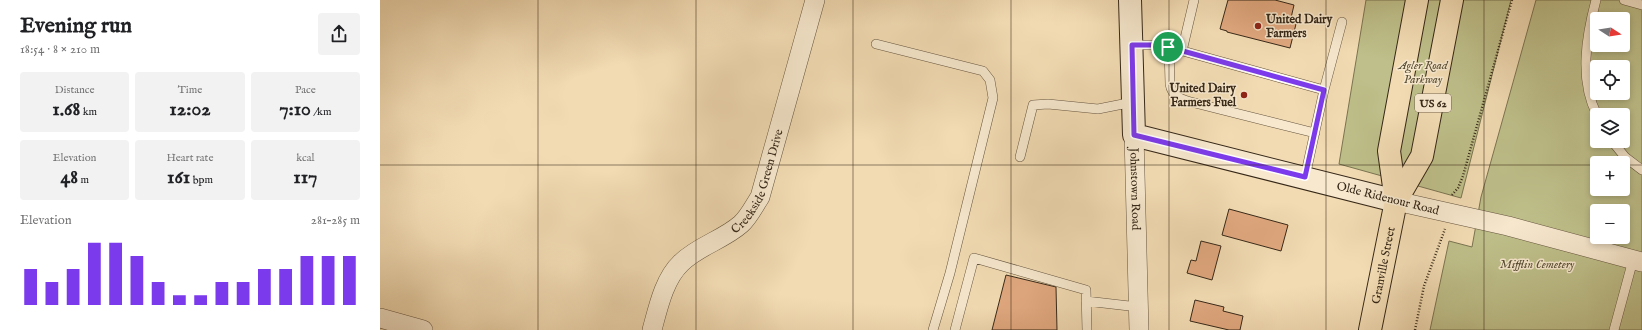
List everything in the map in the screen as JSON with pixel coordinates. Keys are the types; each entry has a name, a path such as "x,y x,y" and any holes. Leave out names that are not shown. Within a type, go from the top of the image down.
{"highway":[{"name":"US 62","path":"1396,200 1389,152 1417,0"},
{"name":"US 62","path":"1396,200 1422,156 1452,0"},
{"name":"Granville Street","path":"1370,330 1396,200"}],"street":[{"name":"Creekside Green Drive","path":"652,330 660,302 670,278 680,263 698,249 741,224 751,213 760,197 815,0"},
{"name":"Johnstown Road","path":"1130,0 1139,330"},
{"name":"Olde Ridenour Road","path":"1134,135 1396,200 1508,226 1638,261"},
{"path":"380,318 423,330"}],"lane":[{"path":"1182,50 1194,0"},
{"path":"1595,108 1588,87 1586,61 1589,31 1596,0"},
{"path":"1624,0 1642,5"},
{"path":"1305,177 1324,90 1342,22"},
{"path":"876,44 983,71 990,80 993,98 950,273 933,330"},
{"path":"1132,45 1161,45 1324,90"},
{"path":"1168,47 1170,84 1176,97 1315,133"},
{"path":"1020,157 1034,105 1048,104 1098,109 1133,102"},
{"path":"1618,148 1625,157 1642,170"},
{"path":"955,330 974,258 1086,290 1087,330"},
{"path":"1614,330 1638,261"},
{"path":"1086,301 1138,307"}],"path":[{"path":"1415,330 1424,286 1445,232 1452,195 1458,188 1463,176 1512,0"}],"green space":[{"name":"Agler Road Parkway","path":"1366,0 1511,0 1461,198 1339,164"},
{"name":"Mifflin Cemetery","path":"1536,0 1642,0 1642,330 1430,330 1449,241 1472,247 1481,197"}],"building":[{"name":"United Dairy Farmers","path":"1228,0 1275,0 1294,5 1291,18 1295,19 1294,23 1296,24 1290,48 1220,29"},
{"path":"1229,209 1288,225 1281,251 1222,235"},
{"path":"1201,241 1221,246 1212,280 1187,273 1191,260 1196,261"},
{"path":"1006,275 1056,287 1057,330 992,330"},
{"path":"1195,300 1224,307 1223,311 1243,316 1240,330 1229,330 1190,321"}],"place":[{"name":"United Dairy Farmers","path":"1258,26"},
{"name":"United Dairy Farmers Fuel","path":"1244,95"}],"route":[{"path":"1132,45 1161,45 1168,47 1324,90 1305,177 1134,135 1132,45"}]}
